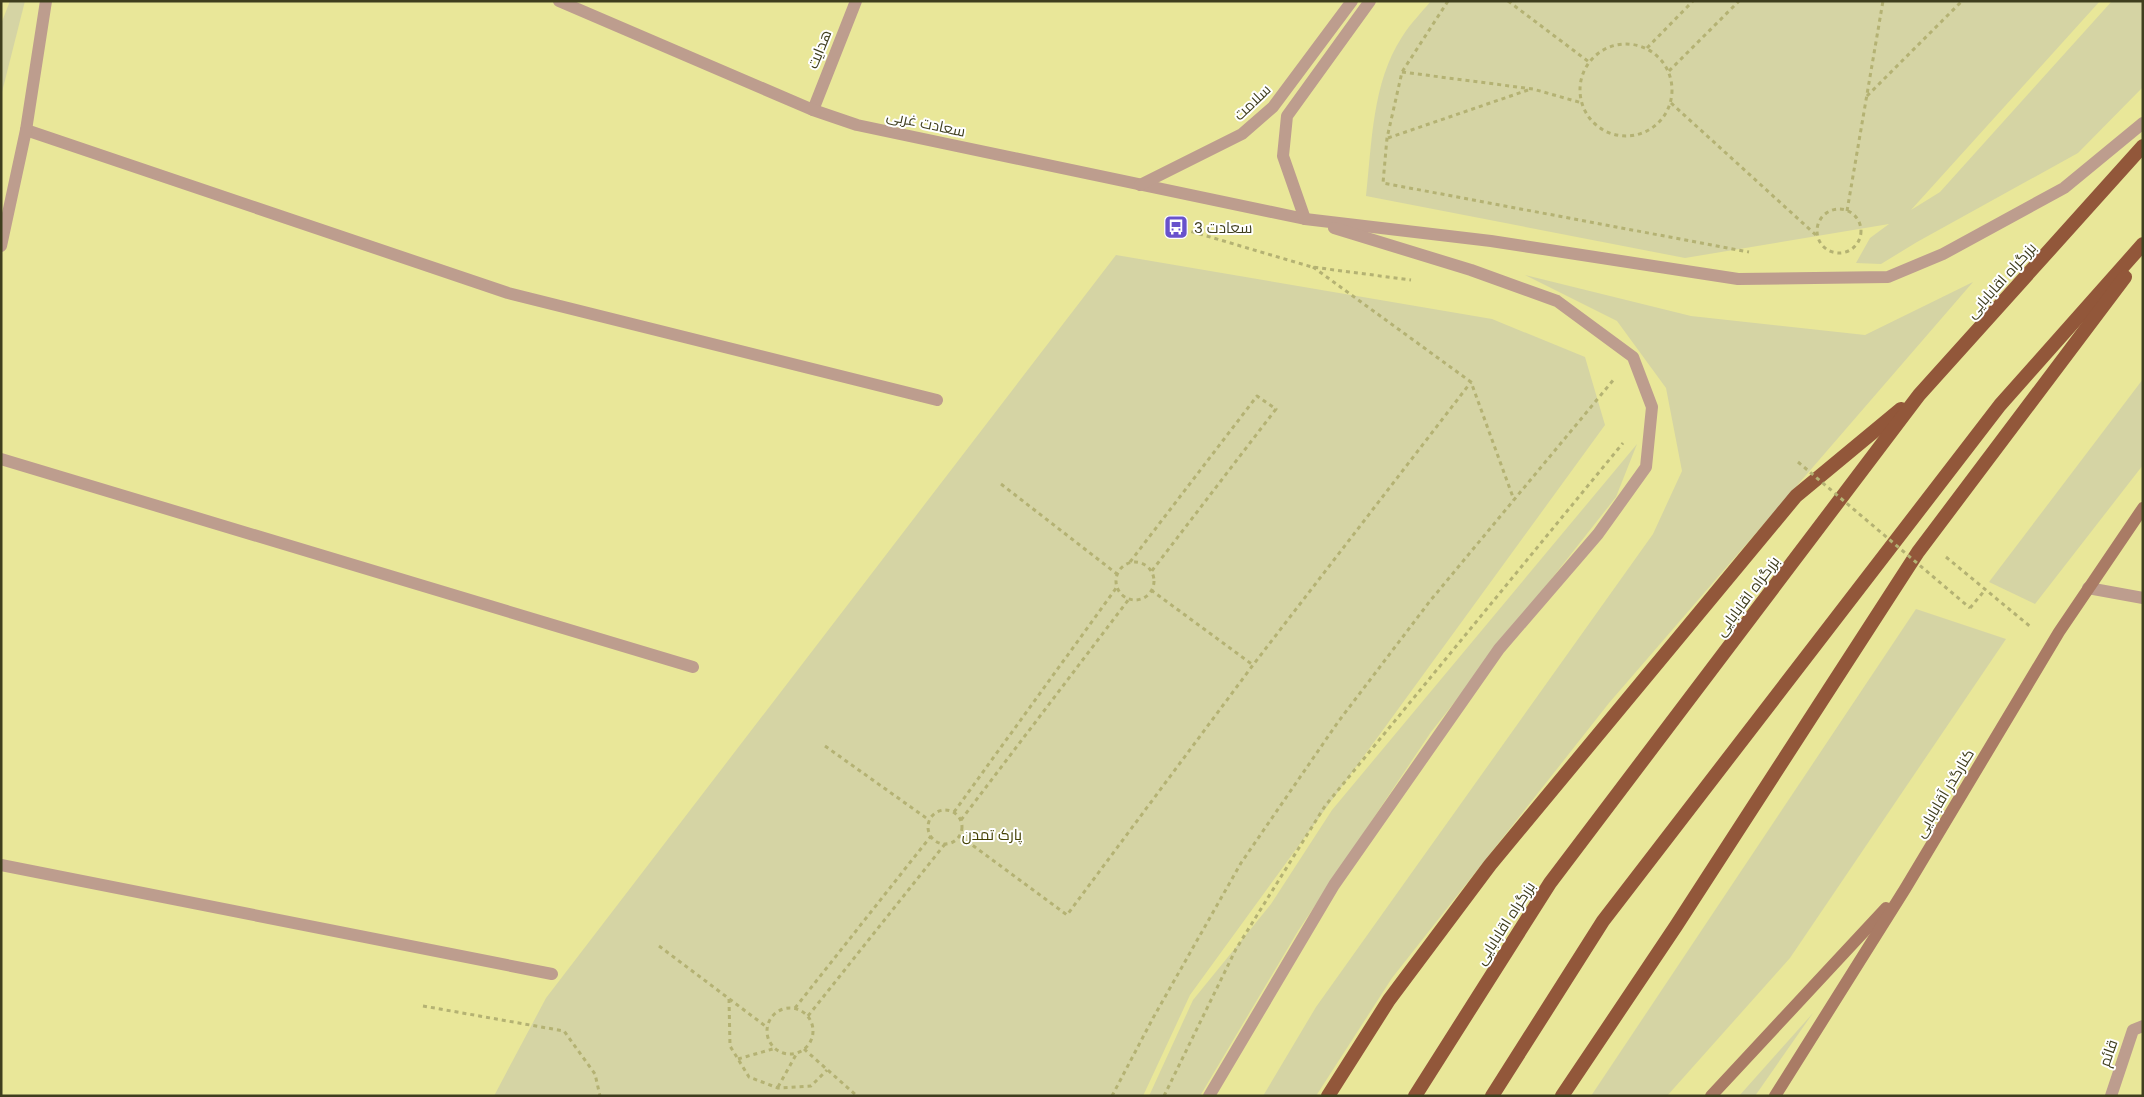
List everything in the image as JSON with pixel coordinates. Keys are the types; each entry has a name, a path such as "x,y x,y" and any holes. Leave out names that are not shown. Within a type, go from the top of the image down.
{"highway":[{"name":"بزرگراه اقابابایی","path":"1414,1096 1550,883 1919,395 2143,146"},
{"path":"1492,1096 1604,921 2000,404 2143,244"},
{"path":"1562,1096 1676,926 1926,540 2143,253"},
{"path":"1328,1096 1389,1000 1490,865 1796,496 1919,395"}],"main road":[{"name":"کنارگذر آقابابایی","path":"1776,1096 1906,888 2052,645 2088,588 2143,508"},
{"path":"1711,1096 1906,888"}],"street":[{"path":"1,246 26,130 46,1"},
{"name":"سعادت غربی","path":"559,1 813,110 857,125 1305,219"},
{"name":"هدایت","path":"813,110 856,1"},
{"name":"سلامت","path":"1140,185 1242,134 1273,107 1352,1"},
{"path":"1305,219 1283,156 1287,116 1370,1"},
{"path":"1305,219 1491,241 1738,279 1888,276 1943,254 2064,188 2143,123"},
{"path":"26,130 508,293 937,400"},
{"path":"1209,1096 1334,885 1499,649 1598,534 1646,467 1652,415 1652,407 1633,357 1557,301 1471,270 1305,219"},
{"path":"1,459 694,667"},
{"path":"2088,588 2143,598"},
{"path":"1,865 552,974"},
{"name":"قائم","path":"2111,1096 2133,1030 2143,1026"}],"path":[{"path":"1448,1 1402,72 1387,138 1383,183 1755,253"},
{"path":"1508,1 1589,62"},
{"path":"1647,48 1693,1"},
{"path":"1669,71 1739,1"},
{"path":"1847,211 1884,1"},
{"path":"1867,96 1962,1"},
{"path":"1632,43 1647,48 1660,58 1669,71 1673,87 1671,103 1665,117 1655,127 1642,134 1627,136 1612,134 1599,128 1588,117 1582,104 1580,89 1582,75 1589,62 1601,50 1616,44 1632,43"},
{"path":"1402,72 1532,89 1582,104"},
{"path":"1387,138 1532,89"},
{"path":"1671,103 1817,236 1824,248 1831,252"},
{"path":"1817,236 1819,223 1827,213 1834,210 1847,211 1858,221 1860,228 1858,243 1846,252 1822,252"},
{"path":"1176,226 1312,267 1414,280"},
{"path":"1312,267 1471,382 1514,500"},
{"path":"1112,1096 1241,863 1338,722 1430,601 1619,374 1620,384"},
{"path":"960,836 1067,915 1252,666 1471,382"},
{"path":"954,812 1117,587 1117,574 1120,569 1130,562 1256,396 1276,409 1151,572"},
{"path":"1164,1096 1236,949 1325,806 1628,436 1624,453"},
{"path":"1798,462 1970,608 1985,590"},
{"path":"1001,484 1117,574"},
{"path":"1926,540 2052,645"},
{"path":"1117,587 1124,596 1130,599 1142,598 1151,590 1154,584 1151,572 1143,563 1130,562"},
{"path":"1151,590 1252,666"},
{"path":"961,820 1130,599"},
{"path":"825,746 929,820"},
{"path":"948,810 954,812 961,820 963,825 960,836 951,844 940,844 928,831 929,820 937,811 948,810"},
{"path":"795,1008 931,836"},
{"path":"808,1016 946,844"},
{"path":"659,946 768,1028"},
{"path":"729,999 730,1046 748,1077 778,1088 810,1086 827,1070"},
{"path":"423,1006 564,1030 595,1074 600,1096"},
{"path":"795,1008 808,1016 813,1030 809,1044 804,1049 797,1053 789,1054 776,1048 768,1035 768,1028 774,1014 780,1010 795,1008"},
{"path":"738,1059 776,1048"},
{"path":"804,1049 857,1096"},
{"path":"778,1088 797,1053"}],"green space":[{"path":"10,1 25,1 1,96 1,24"},
{"path":"1431,1 2100,1 1911,210 1940,192 2112,1 2143,1 2143,87 2078,153 1881,264 1856,263 1870,238 1889,224 1685,258 1366,196 1375,114 1385,74 1392,55 1402,37"},
{"name":"پارک تمدن","path":"1116,255 1492,319 1585,357 1605,425 1190,995 1143,1096 494,1096 546,998"},
{"path":"1525,275 1691,316 1865,335 1973,282 1609,703 1392,978 1316,1096 1263,1096 1316,1007 1653,534 1682,471 1666,388 1617,321"},
{"path":"2143,379 2143,465 2035,604 1989,582"},
{"path":"1637,444 1616,497 1431,732 1298,931 1200,1096 1149,1096 1193,1000 1271,904 1332,810"},
{"path":"1916,609 2006,639 1790,958 1667,1096 1591,1096"},
{"path":"1813,1013 1755,1096 1739,1096"}],"place":[{"name":"سعادت 3","path":"1176,227"}]}
